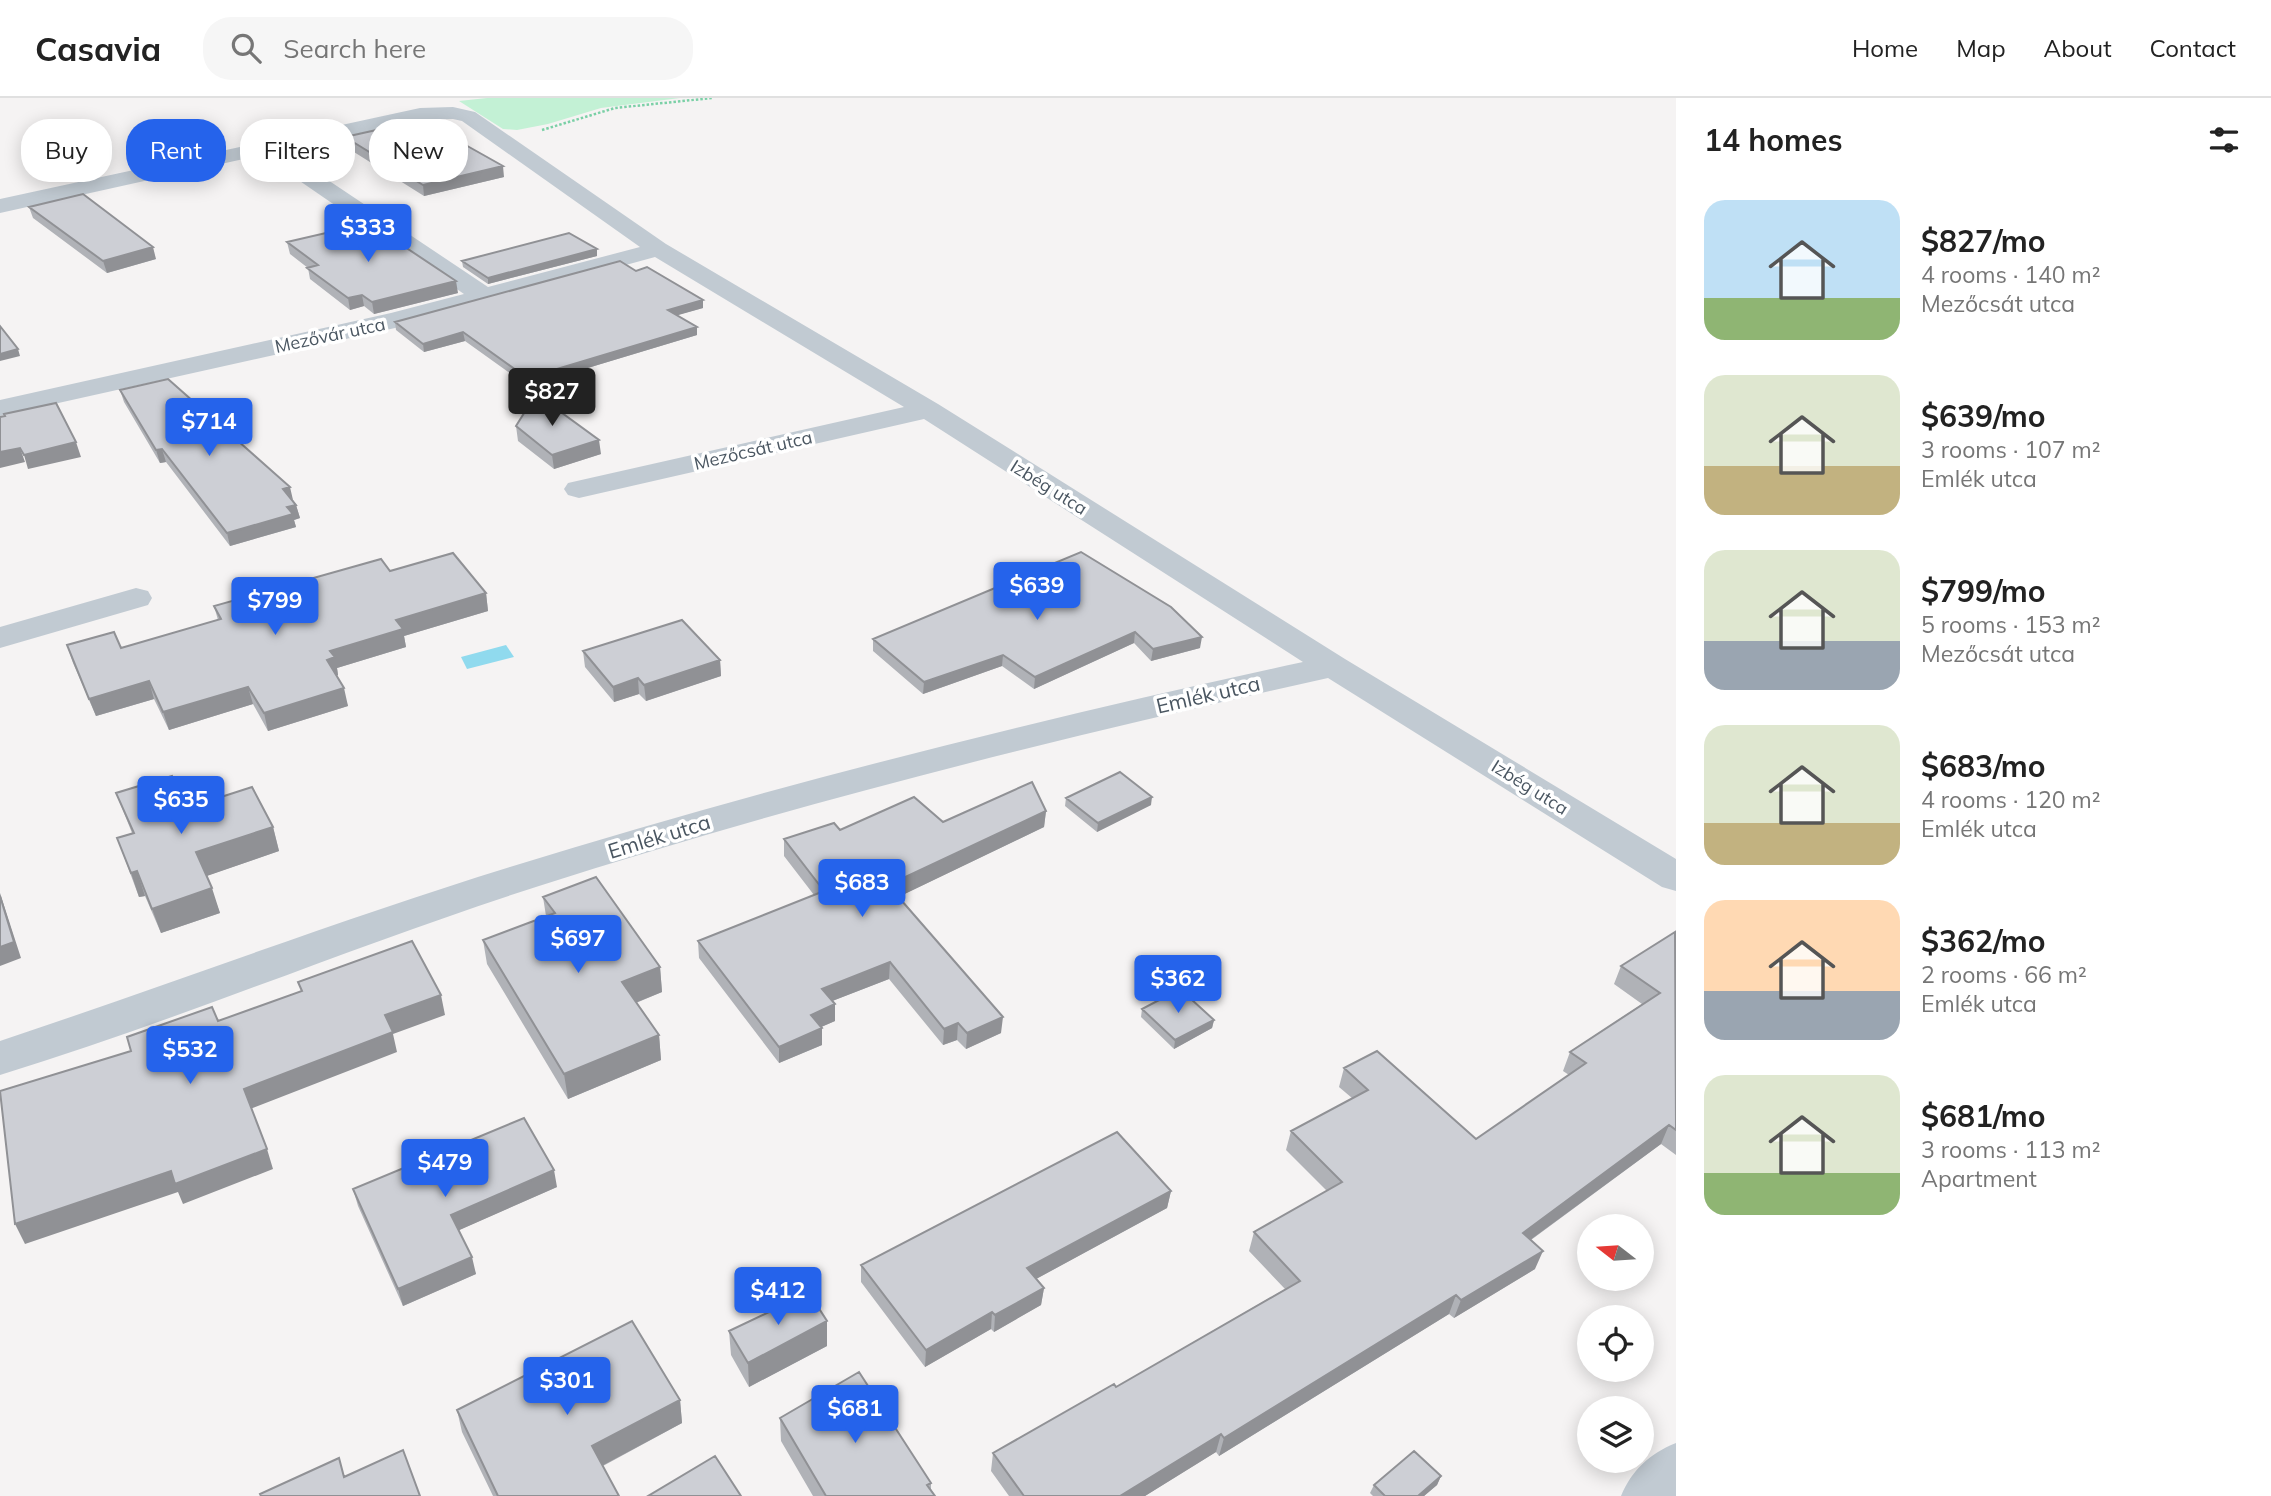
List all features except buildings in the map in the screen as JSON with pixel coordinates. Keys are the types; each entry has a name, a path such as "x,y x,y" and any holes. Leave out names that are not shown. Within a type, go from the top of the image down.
{"street":[{"name":"Izbég utca","path":"355,128 420,114 453,113 468,116 657,248 928,410 1333,666 1676,877"},
{"name":"Izbég utca","path":"0,206 240,154"},
{"path":"316,182 484,296"},
{"name":"Mezővár utca","path":"0,408 395,320 657,248"},
{"name":"Mezőcsát utca","path":"579,489 928,410"},
{"path":"0,638 136,598"},
{"name":"Emlék utca","path":"0,1058 522,877 820,788 1034,734 1333,666"},
{"path":"1650,1496 1676,1470"}],"path":[{"path":"501,141 615,108 712,98"}],"green space":[{"path":"487,98 680,98 601,108 517,130 503,129 459,101"}],"water":[{"path":"506,645 514,657 467,669 461,657"}]}
